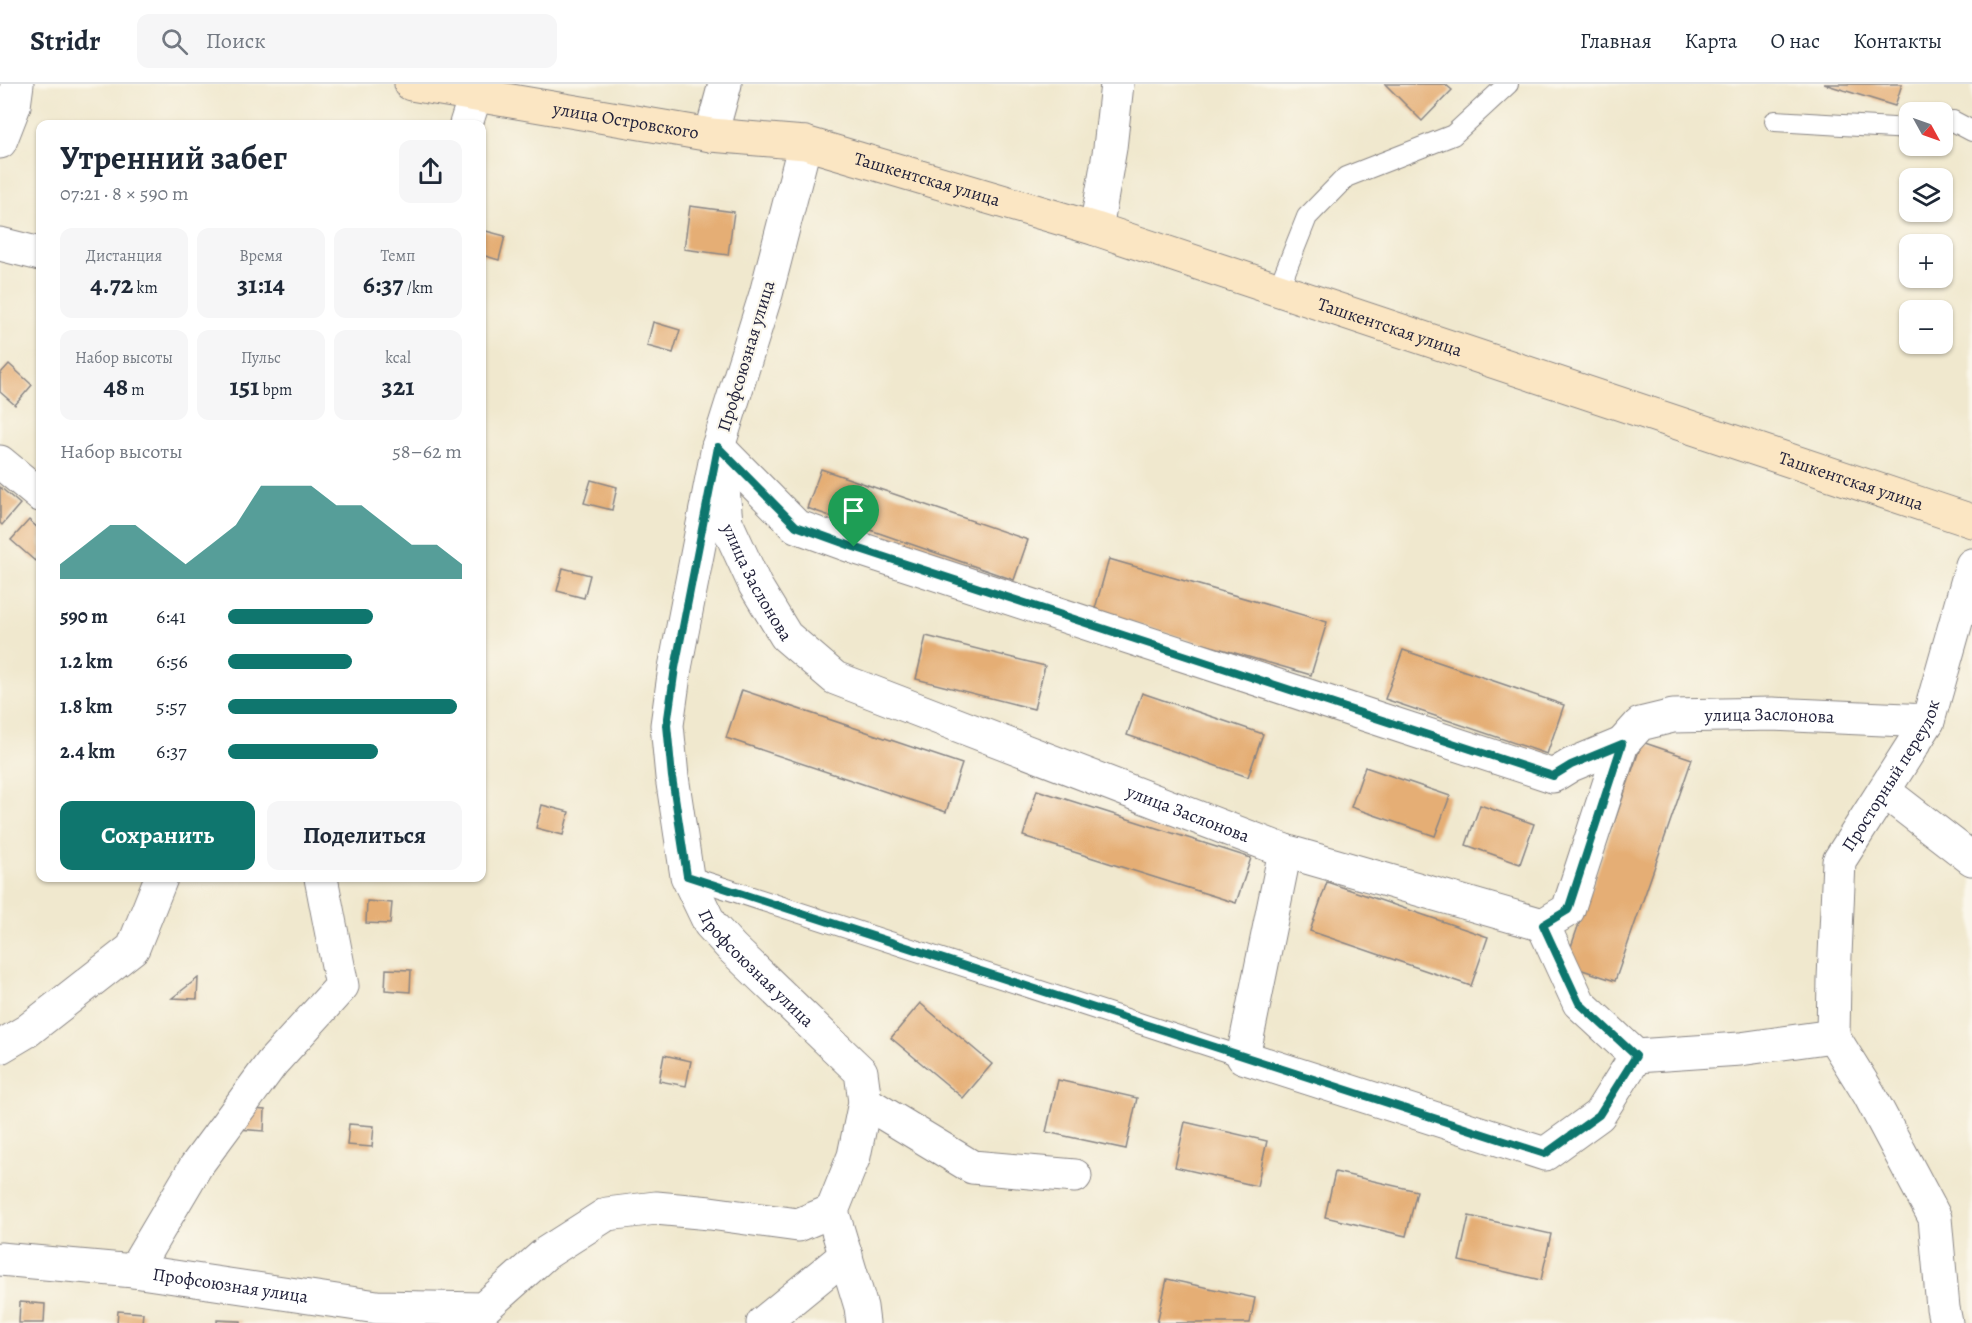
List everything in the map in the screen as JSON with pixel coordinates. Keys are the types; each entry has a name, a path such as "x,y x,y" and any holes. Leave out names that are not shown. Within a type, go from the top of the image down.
{"main road":[{"name":"улица Островского","path":"411,84 470,110 805,143"},
{"name":"Ташкентская улица","path":"805,143 1096,228 1972,521"}],"street":[{"path":"0,142 14,106 17,84"},
{"path":"711,135 726,84"},
{"path":"1096,228 1110,148 1117,84"},
{"name":"Профсоюзная улица","path":"0,1259 134,1271 377,1306 483,1309 546,1253 608,1214 656,1208 798,1225 832,1211 854,1156 865,1102 861,1072 710,924 687,876 672,777 667,725 675,668 718,447 766,294 805,143"},
{"path":"0,244 36,253"},
{"name":"улица Заслонова","path":"718,447 796,526 854,547 1553,776 1571,765 1622,744"},
{"name":"улица Заслонова","path":"718,447 726,522 755,585 786,636 835,678 1285,851 1543,925 1568,910 1622,744 1640,724 1672,716 1772,714 1928,721"},
{"path":"0,462 36,492"},
{"name":"Просторный переулок","path":"1833,1036 1839,861 1928,721 1972,565"},
{"path":"1884,791 1972,859"},
{"path":"1285,851 1243,1057 1545,1154 1599,1115 1636,1056"},
{"path":"0,1047 27,1031 133,948 159,882"},
{"name":"Профсоюзная улица","path":"134,1271 196,1166 272,1063 342,986 322,882"},
{"path":"1543,925 1579,1003 1636,1056 1740,1049 1833,1036 1869,1094 1935,1218 1946,1323"},
{"path":"865,1102 972,1167 1075,1176"},
{"path":"832,1211 861,1307 863,1323"},
{"path":"763,1323 846,1255"}],"lane":[{"path":"1278,290 1307,217 1346,177 1453,135 1508,84"},
{"path":"1775,121 1899,128"},
{"path":"1953,121 1972,131"},
{"path":"687,876 1243,1057"}],"building":[{"path":"1385,84 1445,84 1452,90 1422,121"},
{"path":"1824,84 1902,84 1895,106"},
{"path":"690,206 734,212 728,255 684,249"},
{"path":"486,231 505,236 499,260 486,256"},
{"path":"653,322 680,330 673,353 647,346"},
{"path":"9,364 32,385 15,405 0,392 0,374"},
{"path":"821,469 1028,540 1014,580 807,508"},
{"path":"591,480 617,487 612,510 584,503"},
{"path":"0,487 20,504 2,525 0,523"},
{"path":"29,520 36,526 35,561 11,540"},
{"path":"1109,559 1327,622 1311,675 1094,612"},
{"path":"563,568 590,575 584,598 557,591"},
{"path":"926,636 1045,666 1034,709 916,679"},
{"path":"1403,650 1564,705 1547,754 1385,699"},
{"path":"742,690 962,764 946,812 726,738"},
{"path":"1142,693 1263,734 1248,777 1127,735"},
{"path":"1642,742 1692,759 1615,981 1565,964"},
{"path":"1365,767 1450,796 1435,836 1351,807"},
{"path":"1037,790 1251,858 1236,903 1023,836"},
{"path":"542,805 569,812 563,835 536,828"},
{"path":"1480,805 1534,824 1520,864 1466,845"},
{"path":"1327,882 1488,937 1471,986 1310,931"},
{"path":"367,901 392,903 390,924 366,923"},
{"path":"386,969 411,970 410,992 385,990"},
{"path":"198,978 197,999 172,998"},
{"path":"920,1003 992,1064 963,1098 891,1038"},
{"path":"664,1055 691,1061 686,1086 659,1081"},
{"path":"1058,1080 1137,1098 1126,1149 1046,1132"},
{"path":"241,1108 265,1110 264,1131 239,1129"},
{"path":"1185,1122 1267,1141 1257,1186 1175,1167"},
{"path":"349,1124 374,1126 372,1147 347,1145"},
{"path":"1335,1172 1417,1191 1406,1236 1325,1217"},
{"path":"1469,1216 1551,1234 1541,1280 1459,1261"},
{"path":"1167,1279 1255,1298 1250,1323 1157,1323"},
{"path":"20,1302 45,1304 44,1323 19,1323"},
{"path":"118,1311 143,1313 142,1323 117,1323"},
{"path":"217,1320 241,1321 241,1323 217,1323"}],"route":[{"path":"718,447 796,526 854,547 1553,776 1571,765 1622,744 1568,910 1543,925 1579,1003 1636,1056 1599,1115 1545,1154 687,876 672,777 667,725 675,668 718,447"}]}
